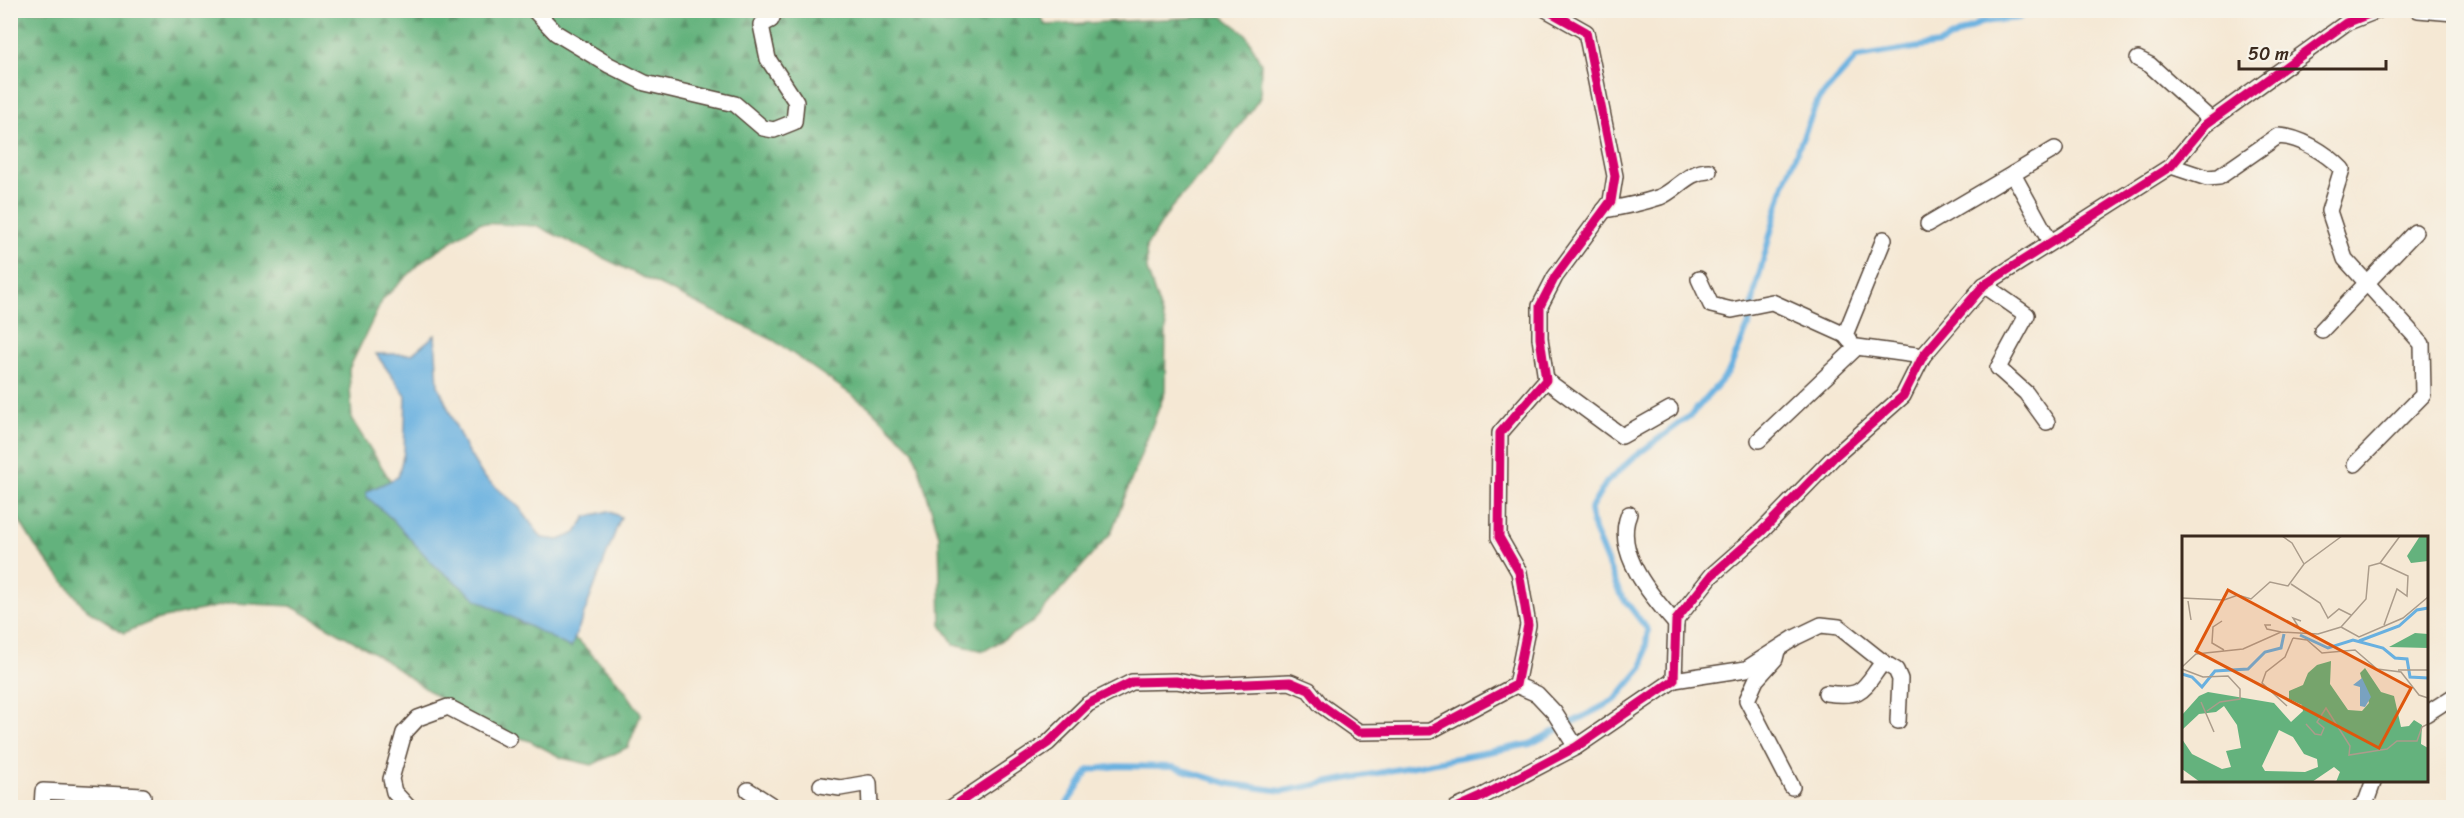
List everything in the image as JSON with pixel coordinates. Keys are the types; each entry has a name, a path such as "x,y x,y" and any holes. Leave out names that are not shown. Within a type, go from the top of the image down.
{"street":[{"path":"534,10 556,33 618,70 645,83 735,104 763,128 774,130 794,122 796,102 768,59 760,25 771,20 776,10"},
{"path":"1547,10 1586,32 1615,176 1611,201 1555,277 1540,306 1540,338 1546,380 1622,436 1670,409"},
{"path":"1674,680 1676,620 1712,575 1762,531 1833,458 1903,396 1923,356 1984,285 2171,166 2211,120 2346,23 2379,10"},
{"path":"2418,10 2454,13"},
{"path":"2138,59 2150,65 2211,120"},
{"path":"2171,166 2207,178 2219,177 2278,136 2289,136 2330,156 2342,169 2329,211 2345,259 2422,344 2423,395 2355,464"},
{"path":"1928,224 2055,148"},
{"path":"1604,210 1662,196 1690,176 1701,171 1709,171"},
{"path":"2013,174 2050,242"},
{"path":"2322,330 2415,232"},
{"path":"1845,335 1884,239"},
{"path":"1699,279 1711,305 1732,310 1772,302 1845,335 1857,347 1923,356"},
{"path":"1984,285 2027,315 1998,368 2026,393 2047,422"},
{"path":"1759,440 1857,347"},
{"path":"1516,685 1528,625 1519,572 1499,537 1500,433 1546,380"},
{"path":"1629,514 1624,525 1625,542 1646,590 1676,624"},
{"path":"1456,807 1476,804 1674,680 1746,669 1778,648 1821,625 1839,627 1896,670 1900,679 1898,721"},
{"path":"1778,648 1775,659 1756,680 1747,700 1792,787"},
{"path":"1826,693 1848,696 1861,692 1883,662"},
{"path":"951,807 1048,743 1088,705 1132,682 1176,681 1203,686 1222,686 1290,682 1309,690 1321,705 1359,732 1430,731 1516,685"},
{"path":"1516,685 1538,694 1556,715 1573,742"},
{"path":"2428,713 2454,696"},
{"path":"408,807 394,792 391,778 404,733 418,718 448,707 508,739"},
{"path":"2359,807 2366,802 2372,782"},
{"path":"821,784 840,788 869,783 870,807"},
{"path":"748,790 776,807"},
{"path":"42,807 43,791 143,796"}],"green space":[{"path":"1036,10 1046,25 1222,16 1246,34 1261,63 1260,98 1221,152 1171,208 1146,247 1147,270 1166,327 1165,392 1111,533 1033,622 984,651 954,644 941,625 939,536 914,451 869,407 773,340 537,226 479,223 426,258 383,299 349,369 352,420 397,491 524,605 581,643 622,686 641,714 628,747 592,765 562,758 530,741 477,724 371,651 291,606 233,603 155,620 124,633 85,608 35,546 11,507 11,11"}],"water":[{"path":"435,335 438,385 465,447 483,476 519,507 542,538 559,540 576,533 586,517 608,511 621,517 571,648 478,600 433,564 391,518 367,497 366,492 398,477 404,452 406,396 376,354 412,354"}],"waterway":[{"path":"1064,808 1089,770 1117,766 1173,767 1230,784 1283,791 1530,744 1615,700 1643,667 1648,630 1620,594 1594,530 1590,510 1606,483 1634,457 1692,414 1728,373 1749,324 1755,290 1784,184 1818,100 1857,57 1939,44 1982,22 2019,18 2028,10"}],"cycle path":[{"path":"951,808 1048,743 1088,704 1132,682 1176,681 1203,686 1290,682 1309,690 1321,705 1359,732 1430,731 1516,685 1528,625 1519,572 1499,537 1500,433 1546,380 1540,338 1540,306 1555,277 1611,201 1615,176 1586,32 1547,10"},
{"path":"1456,808 1576,747 1674,680 1676,620 1712,575 1762,531 1833,458 1903,396 1923,356 1984,285 2171,166 2206,124 2346,23 2379,10"}]}
